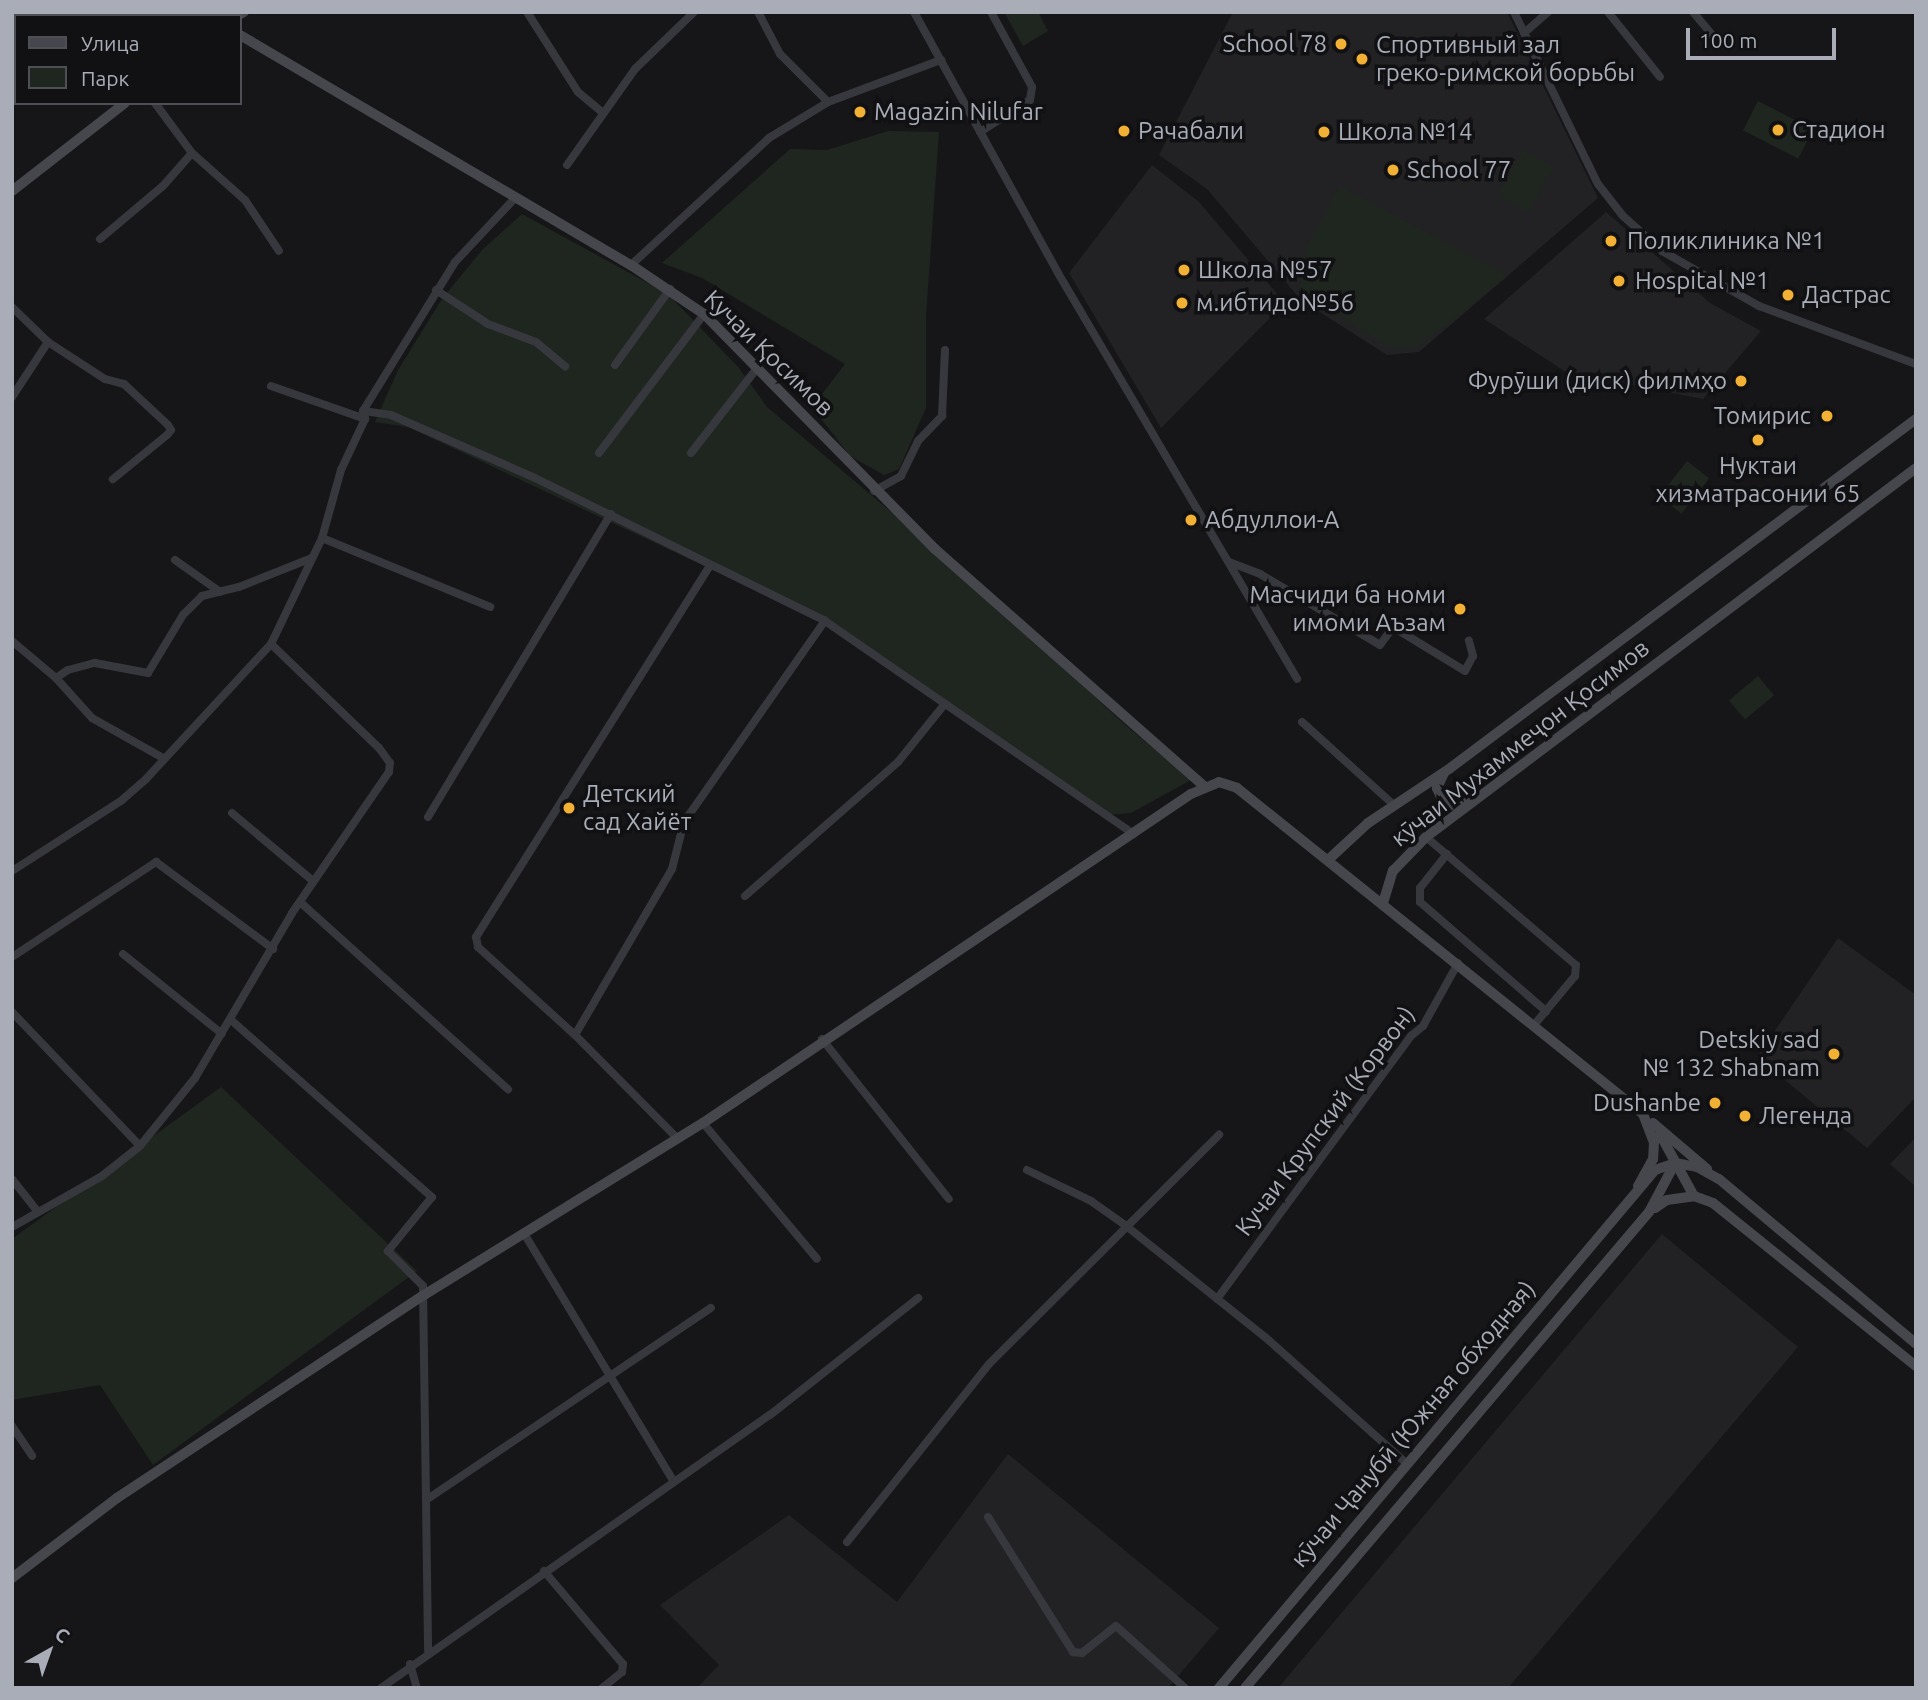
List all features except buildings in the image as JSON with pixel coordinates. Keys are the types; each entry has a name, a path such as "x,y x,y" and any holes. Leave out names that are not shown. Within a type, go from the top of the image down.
{"street":[{"path":"527,12 578,92 601,112"},
{"path":"567,165 601,112 635,69 694,12"},
{"path":"758,12 780,54 828,102"},
{"path":"915,12 1058,273 1297,680"},
{"path":"980,132 1030,100 1032,88 991,12"},
{"path":"1514,12 1598,184 1622,215 1662,251 1759,306 1916,364"},
{"path":"1524,33 1548,12"},
{"path":"1608,12 1660,77"},
{"path":"1693,12 1713,36"},
{"name":"Кучаи Қосимов","path":"242,36 631,265 704,314 758,367 874,491 1205,787"},
{"path":"631,265 769,138 828,102 941,60"},
{"path":"12,191 122,105"},
{"path":"156,105 192,153 245,200 279,251"},
{"path":"100,239 163,186 192,153"},
{"path":"12,871 122,800 163,758 179,746 271,644 322,538 341,470 364,415 455,262 515,198"},
{"path":"615,365 670,289"},
{"path":"436,290 488,324 536,342 565,366"},
{"path":"12,307 48,342 105,379 124,384 171,430 113,479"},
{"path":"599,453 704,314"},
{"path":"12,397 48,342"},
{"path":"874,491 901,476 918,441 942,416 945,350"},
{"path":"691,453 758,367"},
{"path":"271,386 364,415 391,415 611,514 825,621 943,706 1133,834"},
{"name":"кӯчаи Мухаммеҷон Қосимов","path":"1328,860 1394,806 1448,769 1916,419"},
{"path":"1898,431 1916,431"},
{"name":"кӯчаи Мухаммеҷон Қосимов","path":"1383,903 1392,870 1426,837 1916,467"},
{"path":"428,817 611,514"},
{"path":"322,538 490,607"},
{"path":"56,678 68,670 94,663 148,673 190,607 202,596 312,558"},
{"path":"175,560 220,592"},
{"path":"1229,562 1260,574 1380,645 1393,627 1465,671 1473,656 1469,641"},
{"path":"678,1139 575,1035 478,947 478,928 608,733 710,565"},
{"path":"575,1035 673,869 684,822 825,621"},
{"path":"12,641 56,678 92,718 163,758"},
{"path":"12,1227 102,1176 141,1146 195,1078 313,881 352,832 390,763 271,644"},
{"path":"745,896 898,762 943,706"},
{"path":"1302,722 1394,806"},
{"path":"1448,769 1440,778 1440,797 1450,804 1471,802"},
{"path":"12,1578 117,1499 424,1295 703,1123 822,1039 1205,787 1219,782 1237,788 1458,963 1643,1114 1916,1344"},
{"path":"232,813 313,881"},
{"path":"1426,837 1576,965 1575,976 1534,1025"},
{"path":"1447,855 1420,888 1420,902 1546,1012"},
{"path":"12,957 156,862 163,863 273,949"},
{"path":"300,902 508,1089"},
{"path":"123,954 222,1034"},
{"name":"Кучаи Крупский (Корвон)","path":"1217,1299 1411,1036 1423,1026 1458,963"},
{"path":"12,1012 141,1146"},
{"path":"230,1020 430,1192 429,1205 388,1251 423,1286 424,1295 429,1498 428,1651"},
{"path":"822,1039 949,1199"},
{"path":"1638,1186 1653,1159 1654,1142 1643,1114"},
{"path":"703,1123 817,1259"},
{"path":"1653,1123 1694,1196"},
{"path":"847,1542 989,1364 1125,1225 1219,1135"},
{"path":"1638,1186 1656,1170 1675,1163 1697,1167 1719,1180"},
{"path":"1649,1212 1675,1163"},
{"path":"1027,1170 1072,1191 1125,1225 1217,1299 1407,1464"},
{"path":"12,1179 38,1212"},
{"name":"кӯчаи Ҷанубӣ (Южная обходная)","path":"1219,1688 1638,1186"},
{"path":"1649,1212 1667,1200 1694,1196 1713,1203 1916,1366"},
{"name":"кӯчаи Ҷанубӣ (Южная обходная)","path":"1245,1688 1649,1212"},
{"path":"525,1235 674,1482"},
{"path":"381,1688 428,1651 770,1415 918,1298"},
{"path":"429,1498 711,1308"},
{"path":"12,1426 32,1455"},
{"path":"988,1517 1073,1652 1082,1653 1116,1626 1185,1688"},
{"path":"544,1571 623,1664 622,1672 602,1688"},
{"path":"410,1664 416,1688"}],"shaded area":[{"path":"1233,12 1507,12 1598,198 1419,352 1387,355 1301,300 1207,189 1159,155"},
{"name":"м.ибтидо№56","path":"1152,165 1199,202 1279,296 1277,311 1161,428 1069,273"},
{"path":"1606,212 1710,303 1761,331 1703,399 1566,372 1484,319"},
{"path":"1838,938 1916,995 1916,1097 1867,1148 1757,1057"},
{"path":"1916,1137 1916,1187 1890,1164"},
{"path":"1662,1234 1798,1347 1508,1688 1278,1688"},
{"path":"1008,1454 1219,1628 1168,1688 697,1688 719,1665 660,1605 789,1515 897,1602"}],"green space":[{"path":"1004,12 1038,12 1048,31 1023,46"},
{"name":"Стадион","path":"1758,101 1813,129 1798,159 1743,130"},
{"path":"888,131 939,132 926,316 926,408 899,469 884,475 850,456 812,407 845,364 702,278 662,263 790,149 827,150"},
{"path":"1523,150 1554,167 1528,212 1498,195"},
{"path":"1340,186 1508,276 1419,346 1392,349 1299,291 1307,246"},
{"path":"522,214 668,294 739,368 767,407 935,549 1123,723 1191,780 1131,813 1106,815 828,624 408,427 375,422 398,370 442,299 482,250"},
{"path":"1687,461 1709,478 1681,514 1659,496"},
{"path":"1758,676 1774,695 1745,720 1729,700"},
{"path":"221,1087 417,1271 153,1465 100,1385 12,1400 12,1239"}],"place":[{"name":"School 78","path":"1341,44"},
{"name":"Спортивный зал греко-римской борьбы","path":"1362,59"},
{"name":"Magazin Nilufar","path":"860,112"},
{"name":"Стадион","path":"1778,130"},
{"name":"Рачабали","path":"1124,131"},
{"name":"Школа №14","path":"1324,132"},
{"name":"School 77","path":"1393,170"},
{"name":"Поликлиника №1","path":"1611,241"},
{"name":"Школа №57","path":"1184,270"},
{"name":"Hospital №1","path":"1619,281"},
{"name":"Дастрас","path":"1788,295"},
{"name":"м.ибтидо№56","path":"1182,303"},
{"name":"Фурӯши (диск) филмҳо","path":"1741,381"},
{"name":"Томирис","path":"1827,416"},
{"name":"Нуктаи хизматрасонии 65","path":"1758,440"},
{"name":"Абдуллои-А","path":"1191,520"},
{"name":"Масчиди ба номи имоми Аъзам","path":"1460,609"},
{"name":"Детский сад Хайёт","path":"569,808"},
{"name":"Detskiy sad № 132 Shabnam","path":"1834,1054"},
{"name":"Dushanbe","path":"1715,1103"},
{"name":"Легенда","path":"1745,1116"}]}
